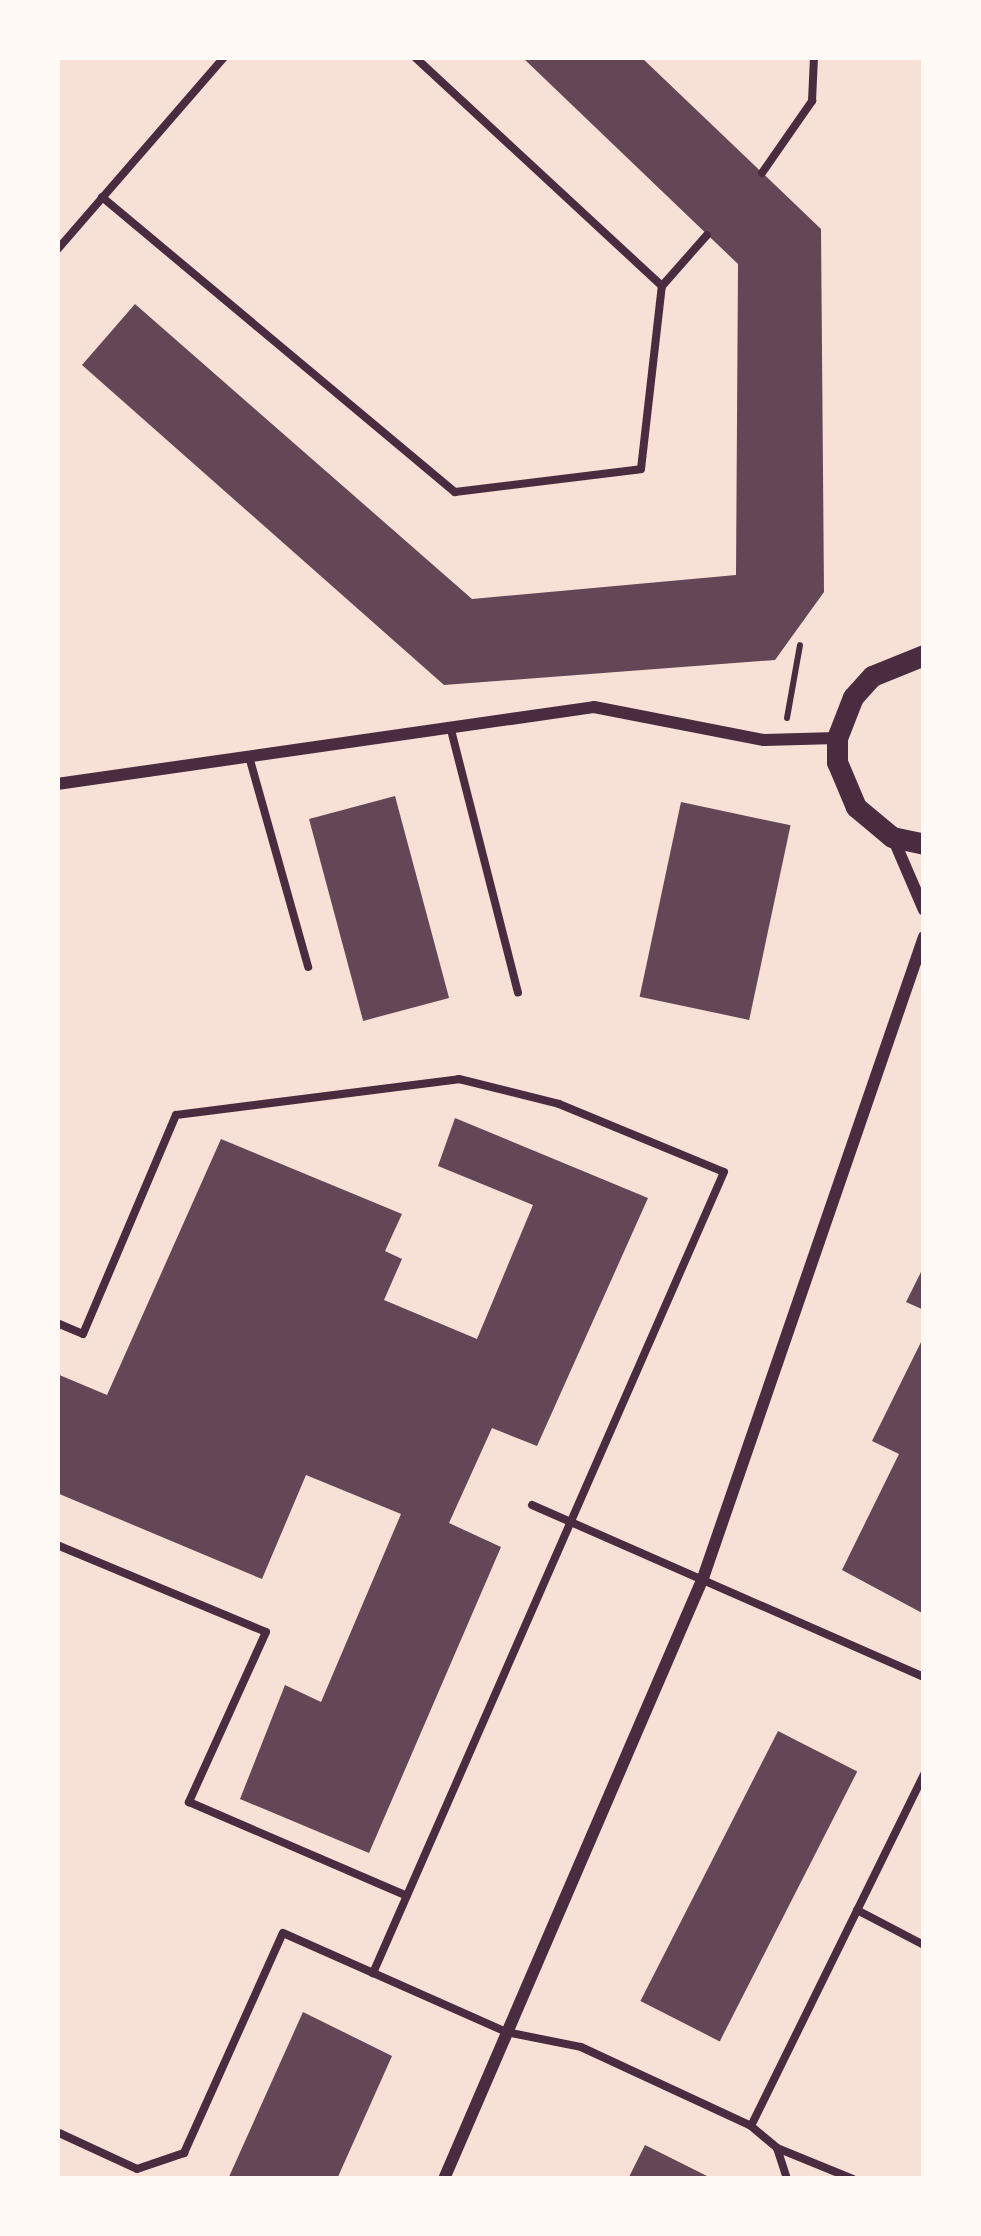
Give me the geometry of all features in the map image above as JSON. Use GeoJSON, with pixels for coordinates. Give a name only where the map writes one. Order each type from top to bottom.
{"type":"FeatureCollection","features":[{"type":"Feature","properties":{"kind":"street"},"geometry":{"type":"LineString","coordinates":[[924,655],[872,676],[853,697],[837,738],[850,796],[892,837],[924,910]]}},
{"type":"Feature","properties":{"kind":"street"},"geometry":{"type":"LineString","coordinates":[[57,784],[250,760],[593,707],[783,740],[837,738]]}},
{"type":"Feature","properties":{"kind":"street"},"geometry":{"type":"LineString","coordinates":[[892,837],[924,844]]}},
{"type":"Feature","properties":{"kind":"street"},"geometry":{"type":"LineString","coordinates":[[444,2179],[704,1578],[924,937]]}},
{"type":"Feature","properties":{"kind":"lane"},"geometry":{"type":"LineString","coordinates":[[57,250],[224,57]]}},
{"type":"Feature","properties":{"kind":"lane"},"geometry":{"type":"LineString","coordinates":[[415,57],[662,286]]}},
{"type":"Feature","properties":{"kind":"lane"},"geometry":{"type":"LineString","coordinates":[[762,172],[812,101],[814,57]]}},
{"type":"Feature","properties":{"kind":"lane"},"geometry":{"type":"LineString","coordinates":[[103,196],[454,492],[641,469],[662,286],[707,235]]}},
{"type":"Feature","properties":{"kind":"lane"},"geometry":{"type":"LineString","coordinates":[[450,726],[518,992]]}},
{"type":"Feature","properties":{"kind":"lane"},"geometry":{"type":"LineString","coordinates":[[250,760],[308,967]]}},
{"type":"Feature","properties":{"kind":"lane"},"geometry":{"type":"LineString","coordinates":[[57,1323],[83,1334],[176,1115],[459,1079],[560,1104],[724,1172],[577,1522],[373,1973]]}},
{"type":"Feature","properties":{"kind":"lane"},"geometry":{"type":"LineString","coordinates":[[532,1504],[924,1676]]}},
{"type":"Feature","properties":{"kind":"lane"},"geometry":{"type":"LineString","coordinates":[[57,1545],[266,1632],[189,1802],[407,1896]]}},
{"type":"Feature","properties":{"kind":"lane"},"geometry":{"type":"LineString","coordinates":[[751,2126],[924,1774]]}},
{"type":"Feature","properties":{"kind":"lane"},"geometry":{"type":"LineString","coordinates":[[857,1910],[924,1945]]}},
{"type":"Feature","properties":{"kind":"lane"},"geometry":{"type":"LineString","coordinates":[[57,2132],[137,2170],[184,2153],[283,1933],[506,2032],[581,2048],[751,2126],[777,2148],[853,2179]]}},
{"type":"Feature","properties":{"kind":"lane"},"geometry":{"type":"LineString","coordinates":[[777,2148],[787,2179]]}},
{"type":"Feature","properties":{"kind":"path"},"geometry":{"type":"LineString","coordinates":[[783,740],[800,645]]}},
{"type":"Feature","properties":{"kind":"building"},"geometry":{"type":"Polygon","coordinates":[[[522,57],[641,57],[821,229],[824,592],[775,660],[444,685],[82,365],[135,304],[472,599],[736,575],[738,264],[522,57]]]}},
{"type":"Feature","properties":{"kind":"building"},"geometry":{"type":"Polygon","coordinates":[[[395,796],[449,998],[363,1021],[309,819],[395,796]]]}},
{"type":"Feature","properties":{"kind":"building"},"geometry":{"type":"Polygon","coordinates":[[[681,802],[791,825],[749,1020],[640,997],[681,802]]]}},
{"type":"Feature","properties":{"kind":"building"},"geometry":{"type":"Polygon","coordinates":[[[455,1118],[648,1198],[537,1446],[492,1428],[449,1523],[501,1547],[369,1853],[240,1799],[285,1685],[321,1702],[401,1514],[306,1475],[262,1579],[57,1493],[57,1374],[107,1395],[221,1139],[402,1214],[385,1251],[402,1259],[384,1300],[477,1339],[533,1205],[438,1166],[455,1118]]]}},
{"type":"Feature","properties":{"kind":"building"},"geometry":{"type":"Polygon","coordinates":[[[924,1266],[924,1310],[906,1302],[924,1266]]]}},
{"type":"Feature","properties":{"kind":"building"},"geometry":{"type":"Polygon","coordinates":[[[924,1336],[924,1614],[842,1570],[899,1454],[872,1441],[924,1336]]]}},
{"type":"Feature","properties":{"kind":"building"},"geometry":{"type":"Polygon","coordinates":[[[778,1731],[857,1771],[720,2041],[640,2001],[778,1731]]]}},
{"type":"Feature","properties":{"kind":"building"},"geometry":{"type":"Polygon","coordinates":[[[303,2012],[392,2056],[337,2179],[228,2179],[303,2012]]]}},
{"type":"Feature","properties":{"kind":"building"},"geometry":{"type":"Polygon","coordinates":[[[645,2145],[713,2179],[628,2179],[645,2145]]]}}]}
